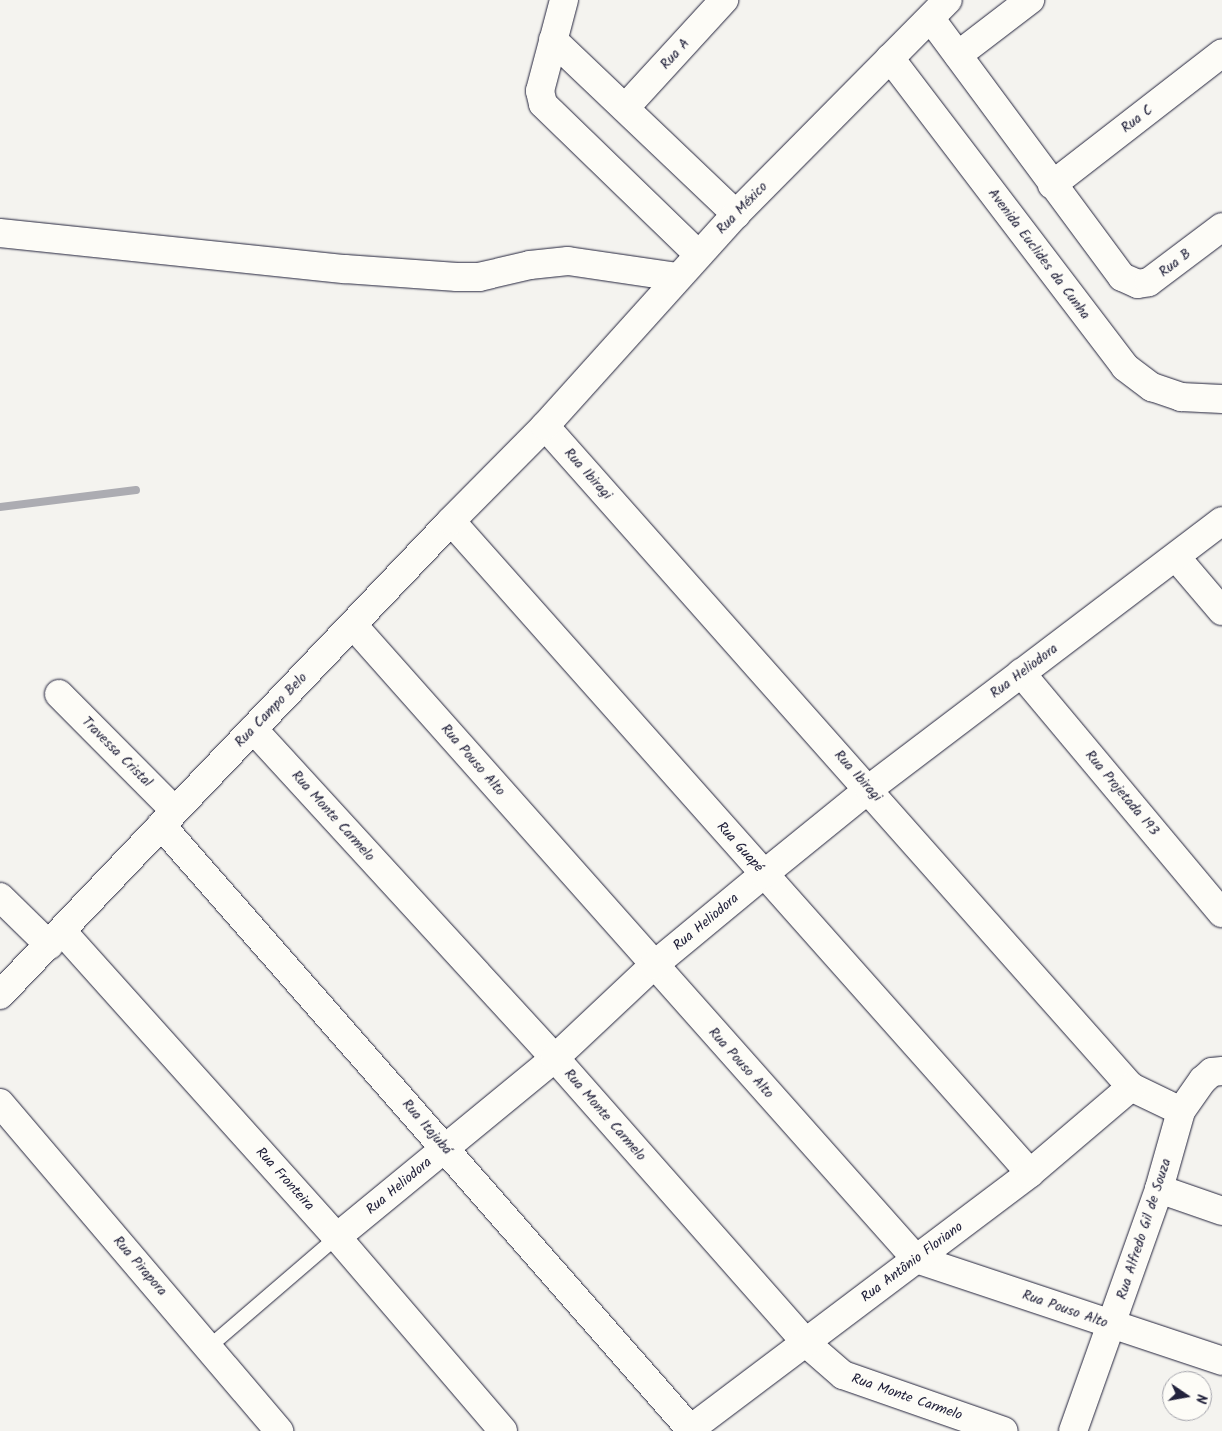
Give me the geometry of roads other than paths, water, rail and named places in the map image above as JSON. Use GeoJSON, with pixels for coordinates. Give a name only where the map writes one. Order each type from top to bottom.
{"type":"FeatureCollection","features":[{"type":"Feature","properties":{"kind":"street"},"geometry":{"type":"LineString","coordinates":[[564,0],[540,91],[543,104],[698,254]]}},
{"type":"Feature","properties":{"kind":"street","name":"Rua A"},"geometry":{"type":"LineString","coordinates":[[625,108],[724,0]]}},
{"type":"Feature","properties":{"kind":"street"},"geometry":{"type":"LineString","coordinates":[[958,55],[1030,0]]}},
{"type":"Feature","properties":{"kind":"street"},"geometry":{"type":"LineString","coordinates":[[940,9],[958,55],[1052,185]]}},
{"type":"Feature","properties":{"kind":"street","name":"Rua México"},"geometry":{"type":"LineString","coordinates":[[545,426],[698,254],[940,9]]}},
{"type":"Feature","properties":{"kind":"street"},"geometry":{"type":"LineString","coordinates":[[553,40],[736,214]]}},
{"type":"Feature","properties":{"kind":"street","name":"Rua C"},"geometry":{"type":"LineString","coordinates":[[1052,185],[1222,53]]}},
{"type":"Feature","properties":{"kind":"street","name":"Avenida Euclides da Cunha"},"geometry":{"type":"LineString","coordinates":[[890,58],[1125,367],[1152,387],[1181,396],[1222,399]]}},
{"type":"Feature","properties":{"kind":"street","name":"Rua B"},"geometry":{"type":"LineString","coordinates":[[1052,185],[1122,277],[1138,284],[1149,282],[1222,226]]}},
{"type":"Feature","properties":{"kind":"street"},"geometry":{"type":"LineString","coordinates":[[0,233],[345,269],[457,277],[479,277],[530,265],[568,261],[678,277]]}},
{"type":"Feature","properties":{"kind":"street","name":"Rua Campo Belo"},"geometry":{"type":"LineString","coordinates":[[0,996],[450,521],[545,426]]}},
{"type":"Feature","properties":{"kind":"street","name":"Rua Ibiragi"},"geometry":{"type":"LineString","coordinates":[[545,426],[869,789],[1131,1087],[1181,1111]]}},
{"type":"Feature","properties":{"kind":"street","name":"Rua Guapé"},"geometry":{"type":"LineString","coordinates":[[450,521],[1030,1173]]}},
{"type":"Feature","properties":{"kind":"street","name":"Rua Heliodora"},"geometry":{"type":"LineString","coordinates":[[337,1237],[554,1058],[654,966],[869,789],[1222,521]]}},
{"type":"Feature","properties":{"kind":"street"},"geometry":{"type":"LineString","coordinates":[[1176,557],[1222,611]]}},
{"type":"Feature","properties":{"kind":"street","name":"Rua Pouso Alto"},"geometry":{"type":"LineString","coordinates":[[353,625],[916,1259],[1222,1361]]}},
{"type":"Feature","properties":{"kind":"street","name":"Rua Projetada 193"},"geometry":{"type":"LineString","coordinates":[[1021,673],[1222,913]]}},
{"type":"Feature","properties":{"kind":"street","name":"Travessa Cristal"},"geometry":{"type":"LineString","coordinates":[[59,694],[168,817]]}},
{"type":"Feature","properties":{"kind":"street","name":"Rua Monte Carmelo"},"geometry":{"type":"LineString","coordinates":[[253,729],[554,1058],[806,1343],[843,1375],[1004,1431]]}},
{"type":"Feature","properties":{"kind":"street","name":"Rua Itajubá"},"geometry":{"type":"LineString","coordinates":[[168,817],[446,1148],[690,1430]]}},
{"type":"Feature","properties":{"kind":"street","name":"Rua Fronteira"},"geometry":{"type":"LineString","coordinates":[[0,897],[55,938],[337,1237],[503,1431]]}},
{"type":"Feature","properties":{"kind":"street","name":"Rua Alfredo Gil de Souza"},"geometry":{"type":"LineString","coordinates":[[1073,1431],[1159,1189],[1181,1111],[1202,1080],[1212,1072],[1222,1071]]}},
{"type":"Feature","properties":{"kind":"street","name":"Rua Antônio Floriano"},"geometry":{"type":"LineString","coordinates":[[690,1430],[1030,1173],[1131,1087]]}},
{"type":"Feature","properties":{"kind":"street","name":"Rua Pirapora"},"geometry":{"type":"LineString","coordinates":[[0,1103],[279,1431]]}},
{"type":"Feature","properties":{"kind":"street"},"geometry":{"type":"LineString","coordinates":[[1159,1189],[1222,1211]]}},
{"type":"Feature","properties":{"kind":"lane","name":"Rua Heliodora"},"geometry":{"type":"LineString","coordinates":[[209,1347],[337,1237]]}},
{"type":"Feature","properties":{"kind":"waterway"},"geometry":{"type":"LineString","coordinates":[[0,507],[136,490]]}}]}
